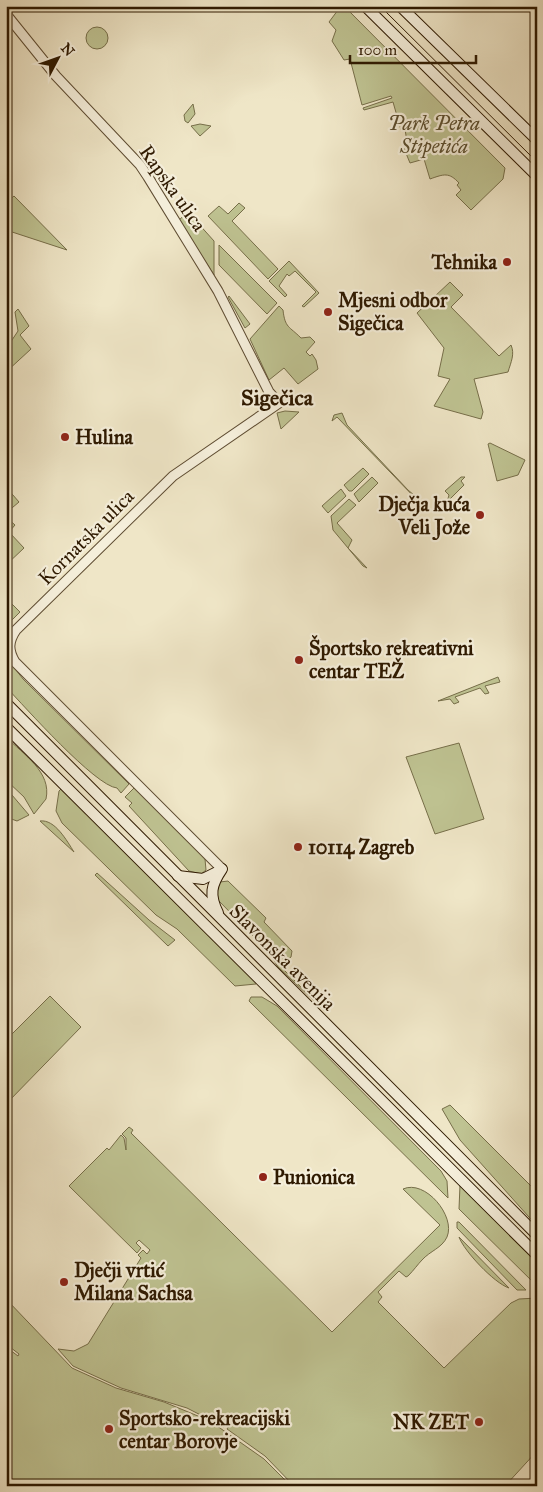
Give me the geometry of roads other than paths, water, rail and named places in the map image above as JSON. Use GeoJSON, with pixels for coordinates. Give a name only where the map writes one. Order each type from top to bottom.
{"type":"FeatureCollection","features":[{"type":"Feature","properties":{"kind":"main road"},"geometry":{"type":"LineString","coordinates":[[366,6],[535,170]]}},
{"type":"Feature","properties":{"kind":"main road"},"geometry":{"type":"LineString","coordinates":[[400,6],[537,140]]}},
{"type":"Feature","properties":{"kind":"main road"},"geometry":{"type":"LineString","coordinates":[[6,694],[42,738]]}},
{"type":"Feature","properties":{"kind":"main road","name":"Slavonska avenija"},"geometry":{"type":"LineString","coordinates":[[6,703],[537,1235]]}},
{"type":"Feature","properties":{"kind":"main road","name":"Slavonska avenija"},"geometry":{"type":"LineString","coordinates":[[6,727],[537,1255]]}},
{"type":"Feature","properties":{"kind":"main road"},"geometry":{"type":"LineString","coordinates":[[177,876],[203,878],[222,869]]}},
{"type":"Feature","properties":{"kind":"main road"},"geometry":{"type":"LineString","coordinates":[[222,869],[213,884],[211,894],[225,924]]}},
{"type":"Feature","properties":{"kind":"street","name":"Rapska ulica"},"geometry":{"type":"LineString","coordinates":[[6,14],[56,76],[135,160],[148,177],[218,291],[269,392],[279,403]]}},
{"type":"Feature","properties":{"kind":"street","name":"Kornatska ulica"},"geometry":{"type":"LineString","coordinates":[[222,869],[15,662],[10,653],[9,642],[16,630],[173,476],[279,403]]}},
{"type":"Feature","properties":{"kind":"tram line"},"geometry":{"type":"LineString","coordinates":[[380,6],[537,162]]}},
{"type":"Feature","properties":{"kind":"place","name":"Tehnika"},"geometry":{"type":"Point","coordinates":[507,262]}},
{"type":"Feature","properties":{"kind":"place","name":"Mjesni odbor Sigečica"},"geometry":{"type":"Point","coordinates":[328,312]}},
{"type":"Feature","properties":{"kind":"place","name":"Hulina"},"geometry":{"type":"Point","coordinates":[65,437]}},
{"type":"Feature","properties":{"kind":"place","name":"Dječja kuća Veli Jože"},"geometry":{"type":"Point","coordinates":[480,515]}},
{"type":"Feature","properties":{"kind":"place","name":"Športsko rekreativni centar TEŽ"},"geometry":{"type":"Point","coordinates":[299,660]}},
{"type":"Feature","properties":{"kind":"place","name":"10114 Zagreb"},"geometry":{"type":"Point","coordinates":[298,847]}},
{"type":"Feature","properties":{"kind":"place","name":"Punionica"},"geometry":{"type":"Point","coordinates":[263,1177]}},
{"type":"Feature","properties":{"kind":"place","name":"Dječji vrtić Milana Sachsa"},"geometry":{"type":"Point","coordinates":[64,1282]}},
{"type":"Feature","properties":{"kind":"place","name":"NK ZET"},"geometry":{"type":"Point","coordinates":[479,1422]}},
{"type":"Feature","properties":{"kind":"place","name":"Sportsko-rekreacijski centar Borovje"},"geometry":{"type":"Point","coordinates":[109,1429]}},
{"type":"Feature","properties":{"kind":"district","name":"Sigečica"},"geometry":{"type":"Point","coordinates":[277,397]}},
{"type":"Feature","properties":{"kind":"park label","name":"Park Petra Stipetića"},"geometry":{"type":"Point","coordinates":[434,134]}}]}
